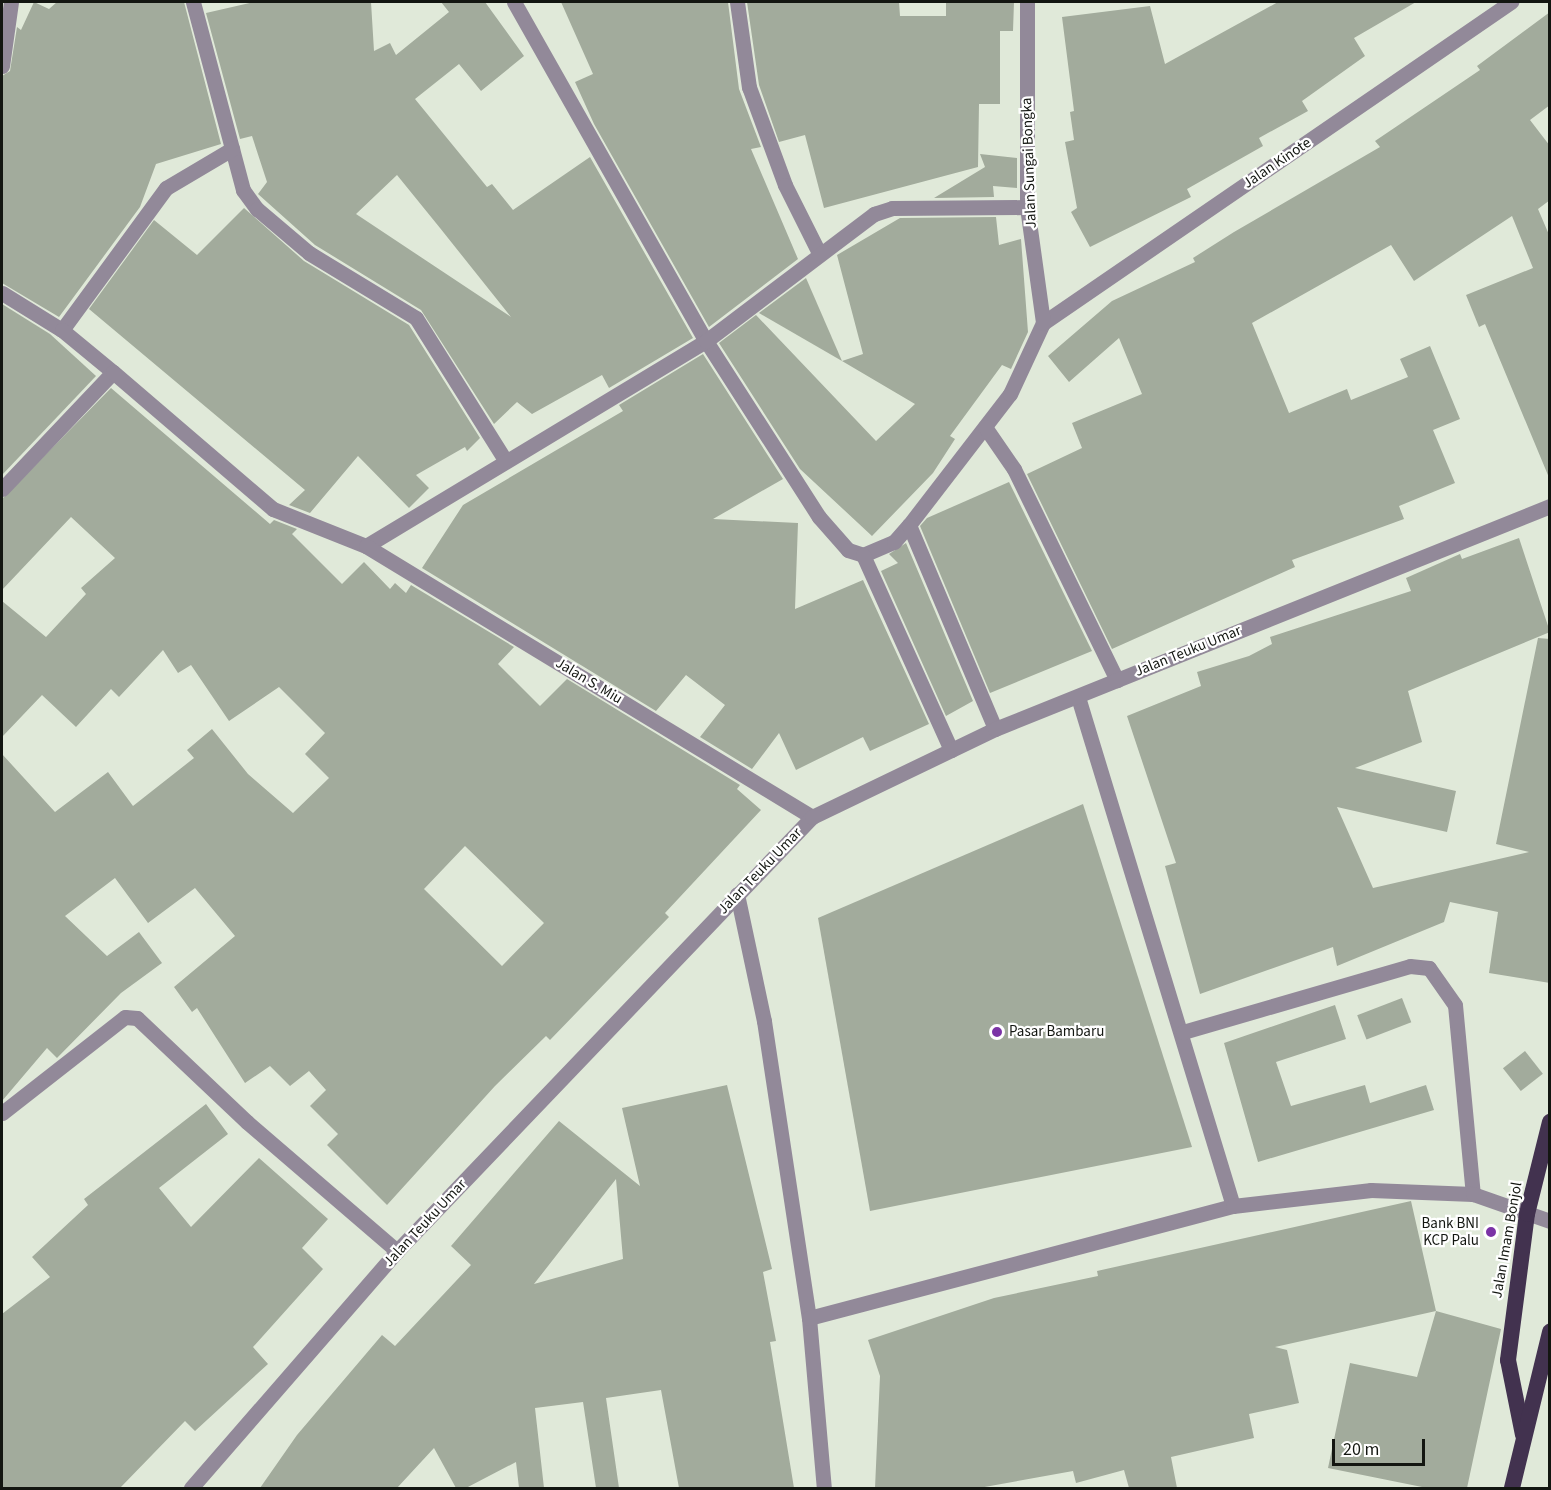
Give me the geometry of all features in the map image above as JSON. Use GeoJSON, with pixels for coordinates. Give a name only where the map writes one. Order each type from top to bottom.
{"type":"FeatureCollection","features":[{"type":"Feature","properties":{"kind":"highway","name":"Jalan Imam Bonjol"},"geometry":{"type":"LineString","coordinates":[[1523,1435],[1508,1360],[1527,1214],[1550,1122]]}},
{"type":"Feature","properties":{"kind":"highway","name":"Jalan Imam Bonjol"},"geometry":{"type":"LineString","coordinates":[[1512,1488],[1523,1435],[1550,1332]]}},
{"type":"Feature","properties":{"kind":"street"},"geometry":{"type":"LineString","coordinates":[[2,66],[11,2]]}},
{"type":"Feature","properties":{"kind":"street"},"geometry":{"type":"LineString","coordinates":[[194,2],[243,190],[278,228],[416,318],[505,460]]}},
{"type":"Feature","properties":{"kind":"street"},"geometry":{"type":"LineString","coordinates":[[514,2],[706,341],[819,517],[848,550],[863,555],[894,542],[909,525],[1010,394],[1043,324]]}},
{"type":"Feature","properties":{"kind":"street"},"geometry":{"type":"LineString","coordinates":[[737,2],[752,96],[785,185],[819,253]]}},
{"type":"Feature","properties":{"kind":"street","name":"Jalan Sungai Bongka"},"geometry":{"type":"LineString","coordinates":[[1027,2],[1027,207],[1043,324]]}},
{"type":"Feature","properties":{"kind":"street","name":"Jalan Kinote"},"geometry":{"type":"LineString","coordinates":[[1043,324],[1511,2]]}},
{"type":"Feature","properties":{"kind":"street"},"geometry":{"type":"LineString","coordinates":[[62,330],[166,188],[232,149]]}},
{"type":"Feature","properties":{"kind":"street"},"geometry":{"type":"LineString","coordinates":[[366,546],[505,460],[706,341],[819,253],[874,214],[892,208],[1027,207]]}},
{"type":"Feature","properties":{"kind":"street","name":"Jalan S. Miu"},"geometry":{"type":"LineString","coordinates":[[2,293],[62,330],[273,510],[366,546],[812,817]]}},
{"type":"Feature","properties":{"kind":"street"},"geometry":{"type":"LineString","coordinates":[[2,489],[113,372]]}},
{"type":"Feature","properties":{"kind":"street"},"geometry":{"type":"LineString","coordinates":[[985,427],[1014,468],[1118,680]]}},
{"type":"Feature","properties":{"kind":"street","name":"Jalan Teuku Umar"},"geometry":{"type":"LineString","coordinates":[[191,1488],[397,1251],[812,817],[995,729],[1550,506]]}},
{"type":"Feature","properties":{"kind":"street"},"geometry":{"type":"LineString","coordinates":[[909,525],[995,729]]}},
{"type":"Feature","properties":{"kind":"street"},"geometry":{"type":"LineString","coordinates":[[863,555],[951,750]]}},
{"type":"Feature","properties":{"kind":"street"},"geometry":{"type":"LineString","coordinates":[[1078,697],[1183,1032],[1233,1206]]}},
{"type":"Feature","properties":{"kind":"street"},"geometry":{"type":"LineString","coordinates":[[737,894],[764,1021],[809,1318],[824,1488]]}},
{"type":"Feature","properties":{"kind":"street"},"geometry":{"type":"LineString","coordinates":[[1183,1032],[1410,966],[1429,968],[1455,1005],[1473,1194]]}},
{"type":"Feature","properties":{"kind":"street"},"geometry":{"type":"LineString","coordinates":[[2,1113],[125,1017],[137,1018],[247,1122],[397,1251]]}},
{"type":"Feature","properties":{"kind":"street"},"geometry":{"type":"LineString","coordinates":[[809,1318],[1233,1206],[1371,1190],[1473,1194],[1550,1221]]}},
{"type":"Feature","properties":{"kind":"building"},"geometry":{"type":"Polygon","coordinates":[[[34,2],[49,9],[57,2],[184,2],[221,144],[156,164],[140,207],[59,317],[2,283],[2,76],[10,71],[17,27],[21,30],[34,2]]]}},
{"type":"Feature","properties":{"kind":"building"},"geometry":{"type":"Polygon","coordinates":[[[254,2],[371,2],[374,51],[390,43],[396,55],[449,12],[441,2],[485,2],[524,56],[481,91],[459,64],[415,99],[487,187],[492,184],[513,210],[590,157],[693,338],[609,388],[602,375],[532,414],[517,402],[494,424],[421,310],[315,245],[258,194],[267,182],[252,136],[240,139],[206,13],[254,2]],[[397,175],[356,214],[511,317],[397,175]]]}},
{"type":"Feature","properties":{"kind":"building"},"geometry":{"type":"Polygon","coordinates":[[[561,2],[728,2],[739,89],[761,147],[751,149],[798,259],[709,327],[594,124],[575,82],[593,74],[561,2]]]}},
{"type":"Feature","properties":{"kind":"building"},"geometry":{"type":"Polygon","coordinates":[[[747,2],[899,2],[900,16],[946,16],[946,2],[1014,2],[1013,31],[1000,31],[1000,104],[979,104],[978,167],[824,208],[805,135],[779,142],[759,85],[747,2]]]}},
{"type":"Feature","properties":{"kind":"building"},"geometry":{"type":"Polygon","coordinates":[[[1278,2],[1416,2],[1354,38],[1365,56],[1302,101],[1308,111],[1259,138],[1263,146],[1187,189],[1191,197],[1090,247],[1071,212],[1077,208],[1065,142],[1074,140],[1070,112],[1074,111],[1062,17],[1150,6],[1165,64],[1278,2]]]}},
{"type":"Feature","properties":{"kind":"building"},"geometry":{"type":"Polygon","coordinates":[[[1550,12],[1550,105],[1530,120],[1550,146],[1550,200],[1538,209],[1550,237],[1550,480],[1485,324],[1479,327],[1466,295],[1533,268],[1512,216],[1414,281],[1391,245],[1252,323],[1289,413],[1347,389],[1351,400],[1408,377],[1400,359],[1430,346],[1460,419],[1433,430],[1455,483],[1399,506],[1404,519],[1292,560],[1295,567],[1112,649],[1027,474],[1082,448],[1072,423],[1142,394],[1119,338],[1069,382],[1048,356],[1112,301],[1195,262],[1193,258],[1234,232],[1380,147],[1375,141],[1480,70],[1477,66],[1550,12]]]}},
{"type":"Feature","properties":{"kind":"building"},"geometry":{"type":"Polygon","coordinates":[[[980,154],[1017,158],[1017,188],[993,186],[994,197],[934,198],[985,167],[980,154]]]}},
{"type":"Feature","properties":{"kind":"building"},"geometry":{"type":"Polygon","coordinates":[[[244,208],[304,261],[409,325],[480,438],[467,451],[465,447],[416,475],[429,488],[409,508],[358,456],[310,513],[289,505],[305,490],[89,309],[154,220],[197,255],[244,208]]]}},
{"type":"Feature","properties":{"kind":"building"},"geometry":{"type":"Polygon","coordinates":[[[996,217],[999,245],[1021,239],[1028,332],[1011,369],[1002,365],[950,436],[955,439],[933,473],[872,536],[800,469],[719,343],[756,315],[876,441],[915,404],[842,361],[863,354],[837,255],[900,218],[996,217]]]}},
{"type":"Feature","properties":{"kind":"building"},"geometry":{"type":"Polygon","coordinates":[[[806,278],[842,361],[759,313],[806,278]]]}},
{"type":"Feature","properties":{"kind":"building"},"geometry":{"type":"Polygon","coordinates":[[[2,304],[50,334],[96,376],[2,475],[2,304]]]}},
{"type":"Feature","properties":{"kind":"building"},"geometry":{"type":"Polygon","coordinates":[[[703,354],[783,479],[713,519],[798,523],[795,609],[863,580],[929,724],[870,751],[863,737],[796,770],[779,733],[752,769],[700,737],[725,705],[686,675],[656,711],[422,568],[463,505],[623,411],[619,405],[703,354]]]}},
{"type":"Feature","properties":{"kind":"building"},"geometry":{"type":"Polygon","coordinates":[[[111,388],[270,524],[274,520],[297,529],[292,534],[342,584],[364,562],[390,589],[395,583],[406,593],[411,585],[514,647],[498,664],[540,706],[567,679],[740,785],[737,789],[761,810],[665,913],[669,917],[550,1040],[546,1036],[495,1086],[387,1205],[327,1145],[338,1134],[310,1106],[326,1090],[309,1071],[290,1086],[270,1066],[245,1083],[197,1008],[192,1012],[174,987],[235,936],[195,888],[148,923],[115,878],[65,916],[107,956],[139,932],[162,963],[121,993],[57,1058],[47,1048],[2,1101],[2,754],[55,812],[108,772],[133,806],[194,758],[187,750],[212,729],[248,774],[293,813],[329,778],[305,754],[325,733],[279,687],[229,721],[191,665],[178,673],[163,650],[119,697],[111,689],[76,727],[42,695],[2,737],[2,601],[46,637],[86,594],[81,588],[115,558],[71,517],[2,590],[2,499],[111,388]],[[465,846],[424,889],[502,966],[544,923],[465,846]]]}},
{"type":"Feature","properties":{"kind":"building"},"geometry":{"type":"Polygon","coordinates":[[[1009,482],[1092,651],[990,693],[920,526],[927,518],[1009,482]]]}},
{"type":"Feature","properties":{"kind":"building"},"geometry":{"type":"Polygon","coordinates":[[[1519,538],[1550,632],[1408,691],[1422,742],[1355,768],[1456,791],[1447,832],[1337,807],[1373,888],[1529,852],[1496,844],[1538,638],[1550,639],[1550,983],[1489,973],[1498,912],[1450,902],[1444,922],[1337,966],[1333,947],[1200,994],[1165,866],[1176,863],[1127,716],[1201,686],[1197,672],[1249,656],[1272,644],[1270,637],[1411,591],[1406,578],[1460,554],[1462,559],[1519,538]]]}},
{"type":"Feature","properties":{"kind":"building"},"geometry":{"type":"Polygon","coordinates":[[[906,543],[973,701],[946,716],[881,571],[898,563],[889,554],[906,543]]]}},
{"type":"Feature","properties":{"kind":"building","name":"Pasar Bambaru"},"geometry":{"type":"Polygon","coordinates":[[[1083,804],[1192,1147],[870,1211],[818,918],[1083,804]]]}},
{"type":"Feature","properties":{"kind":"building"},"geometry":{"type":"Polygon","coordinates":[[[1402,998],[1411,1022],[1367,1039],[1357,1015],[1402,998]]]}},
{"type":"Feature","properties":{"kind":"building"},"geometry":{"type":"Polygon","coordinates":[[[1335,1005],[1346,1039],[1276,1062],[1291,1106],[1365,1085],[1370,1103],[1426,1085],[1434,1110],[1258,1162],[1224,1043],[1335,1005]]]}},
{"type":"Feature","properties":{"kind":"building"},"geometry":{"type":"Polygon","coordinates":[[[1525,1051],[1543,1074],[1521,1091],[1503,1068],[1525,1051]]]}},
{"type":"Feature","properties":{"kind":"building"},"geometry":{"type":"Polygon","coordinates":[[[727,1085],[772,1269],[763,1272],[776,1341],[770,1342],[794,1488],[679,1488],[661,1390],[606,1398],[619,1488],[596,1488],[583,1402],[535,1408],[544,1488],[519,1488],[516,1462],[466,1488],[456,1488],[434,1448],[397,1488],[260,1488],[297,1435],[382,1335],[395,1346],[471,1265],[451,1246],[559,1121],[640,1186],[622,1108],[727,1085]],[[616,1179],[534,1284],[623,1259],[616,1179]]]}},
{"type":"Feature","properties":{"kind":"building"},"geometry":{"type":"Polygon","coordinates":[[[206,1104],[228,1134],[159,1188],[191,1227],[259,1158],[328,1219],[302,1248],[323,1269],[253,1347],[268,1364],[195,1431],[185,1421],[120,1488],[2,1488],[2,1314],[50,1277],[32,1257],[88,1205],[84,1199],[206,1104]]]}},
{"type":"Feature","properties":{"kind":"building"},"geometry":{"type":"Polygon","coordinates":[[[1411,1201],[1436,1311],[1275,1347],[1287,1350],[1299,1403],[1249,1414],[1254,1438],[1171,1457],[1177,1488],[1129,1488],[1124,1470],[1076,1483],[1073,1471],[979,1488],[875,1488],[880,1376],[868,1340],[994,1298],[1098,1276],[1097,1271],[1411,1201]]]}},
{"type":"Feature","properties":{"kind":"building"},"geometry":{"type":"Polygon","coordinates":[[[1436,1311],[1501,1329],[1467,1488],[1427,1488],[1328,1468],[1350,1363],[1417,1377],[1436,1311]]]}},
{"type":"Feature","properties":{"kind":"place","name":"Pasar Bambaru"},"geometry":{"type":"Point","coordinates":[997,1032]}},
{"type":"Feature","properties":{"kind":"place","name":"Bank BNI KCP Palu"},"geometry":{"type":"Point","coordinates":[1491,1232]}}]}
